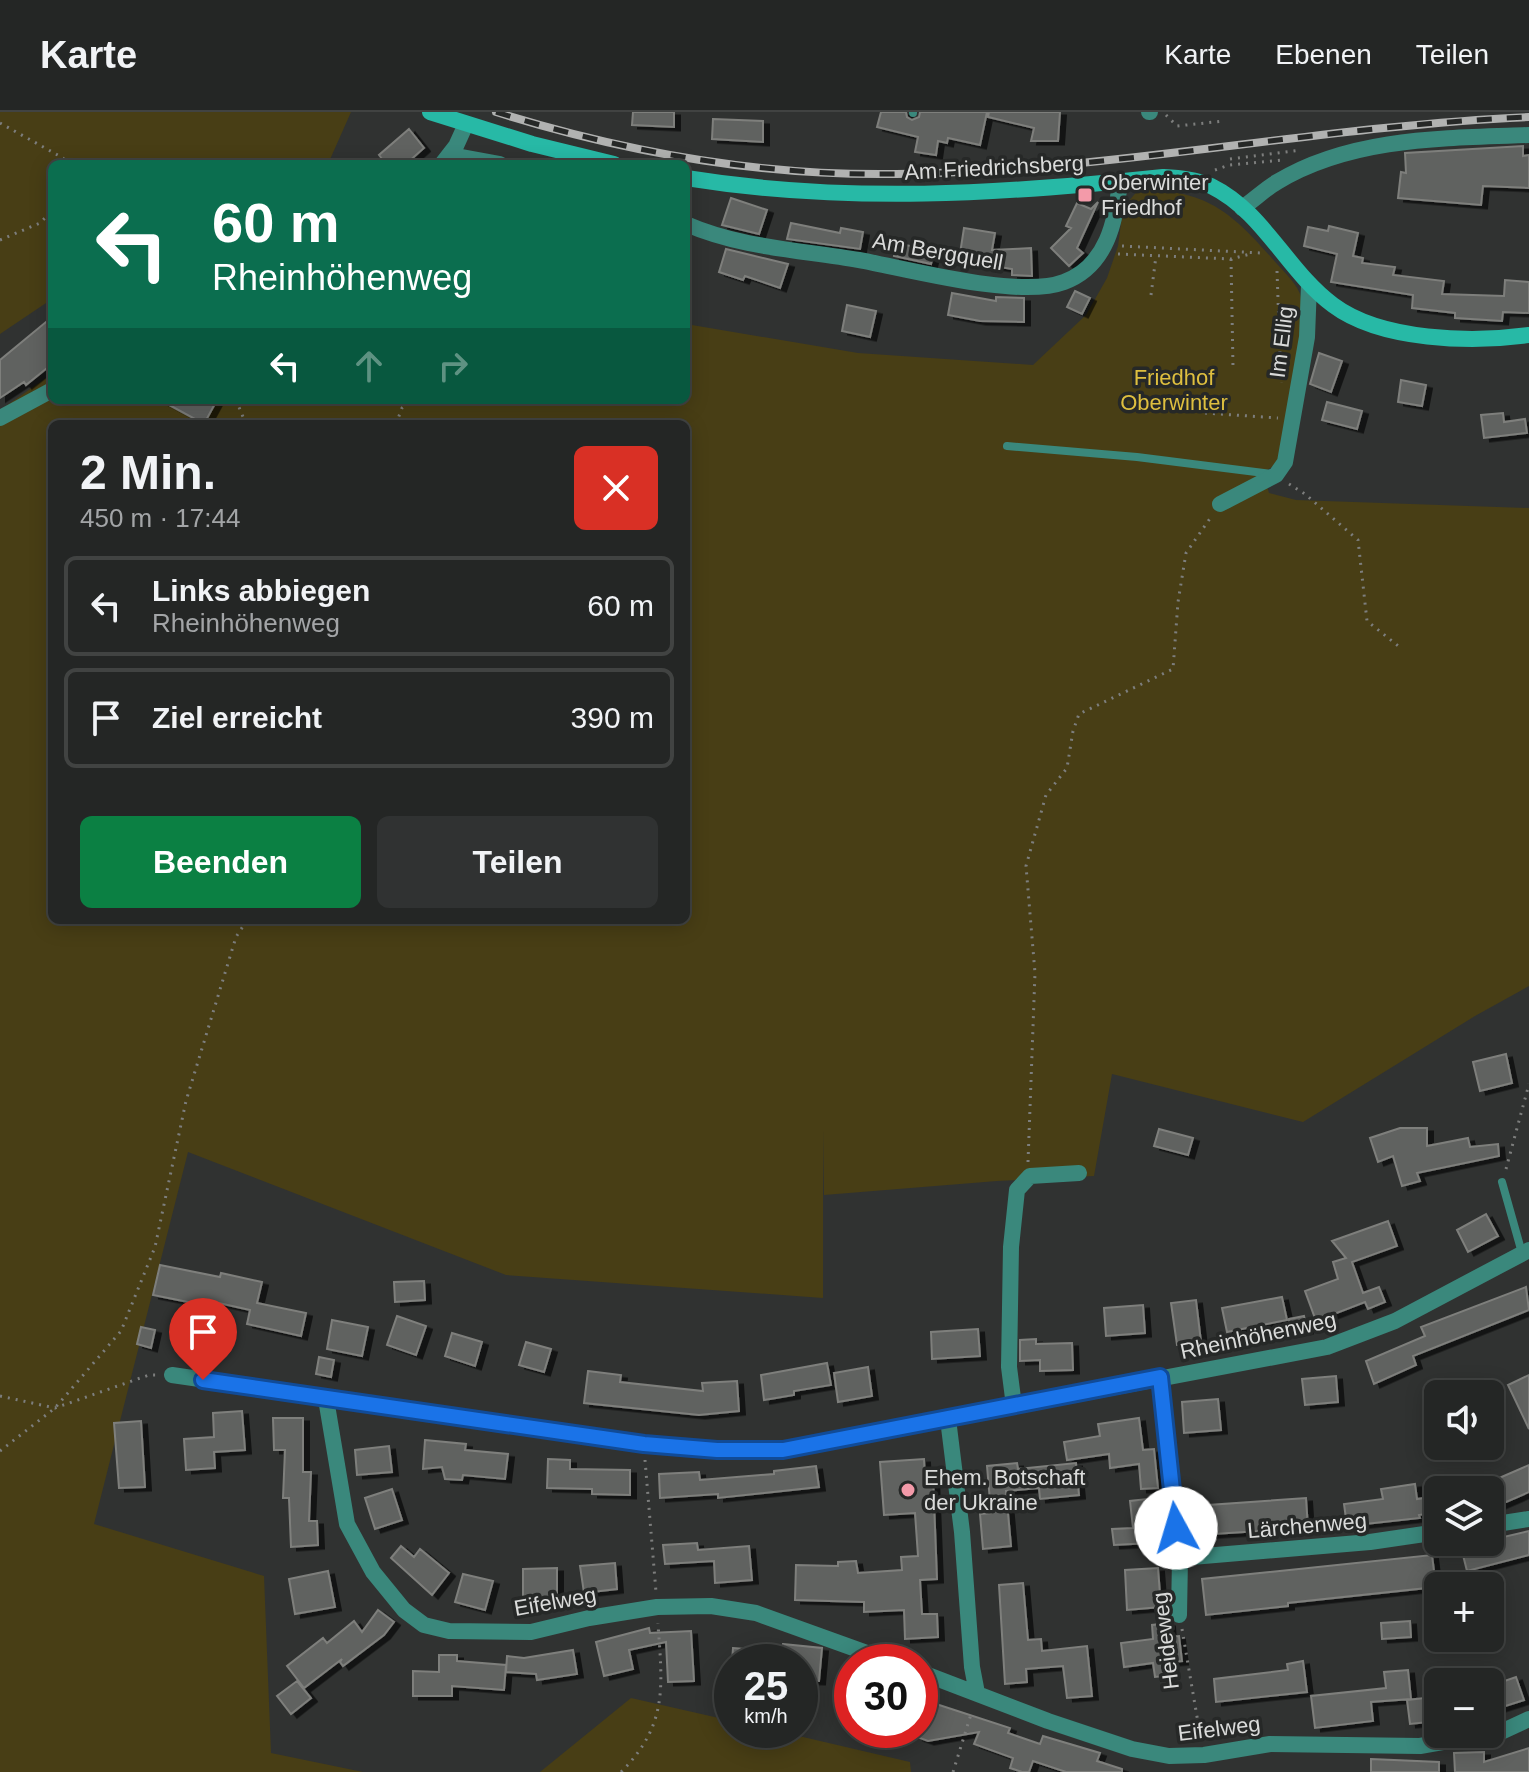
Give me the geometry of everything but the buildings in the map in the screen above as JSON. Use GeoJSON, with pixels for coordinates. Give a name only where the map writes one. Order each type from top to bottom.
{"type":"FeatureCollection","features":[{"type":"Feature","properties":{"kind":"street"},"geometry":{"type":"LineString","coordinates":[[430,112],[532,144],[598,160]]}},
{"type":"Feature","properties":{"kind":"street"},"geometry":{"type":"LineString","coordinates":[[446,159],[466,124]]}},
{"type":"Feature","properties":{"kind":"street"},"geometry":{"type":"LineString","coordinates":[[1242,208],[1276,183],[1306,167],[1346,154],[1403,143],[1529,135]]}},
{"type":"Feature","properties":{"kind":"street","name":"Am Friedrichsberg"},"geometry":{"type":"LineString","coordinates":[[690,178],[785,190],[912,196],[1163,177],[1187,179],[1209,185],[1242,208],[1264,229],[1309,285]]}},
{"type":"Feature","properties":{"kind":"street","name":"Am Bergquell"},"geometry":{"type":"LineString","coordinates":[[690,225],[733,241],[977,282],[1046,287],[1066,282],[1084,270],[1100,253],[1117,215],[1120,181]]}},
{"type":"Feature","properties":{"kind":"street","name":"Im Ellig"},"geometry":{"type":"LineString","coordinates":[[1309,285],[1334,306],[1357,318],[1409,333],[1455,338],[1529,335]]}},
{"type":"Feature","properties":{"kind":"street","name":"Im Ellig"},"geometry":{"type":"LineString","coordinates":[[1276,475],[1285,462],[1307,337],[1309,285]]}},
{"type":"Feature","properties":{"kind":"street"},"geometry":{"type":"LineString","coordinates":[[0,418],[48,392]]}},
{"type":"Feature","properties":{"kind":"street"},"geometry":{"type":"LineString","coordinates":[[1220,504],[1276,475]]}},
{"type":"Feature","properties":{"kind":"street"},"geometry":{"type":"LineString","coordinates":[[1014,1406],[1009,1367],[1011,1247],[1017,1190],[1027,1177],[1079,1173]]}},
{"type":"Feature","properties":{"kind":"street","name":"Rheinhöhenweg"},"geometry":{"type":"LineString","coordinates":[[172,1375],[644,1444],[717,1450],[783,1450],[1327,1347],[1395,1321],[1526,1251]]}},
{"type":"Feature","properties":{"kind":"street","name":"Heideweg"},"geometry":{"type":"LineString","coordinates":[[1160,1377],[1180,1558],[1179,1615]]}},
{"type":"Feature","properties":{"kind":"street","name":"Eifelweg"},"geometry":{"type":"LineString","coordinates":[[326,1399],[347,1524],[373,1572],[404,1610],[424,1625],[449,1631],[531,1632],[589,1618],[657,1607],[711,1606],[756,1613],[842,1644]]}},
{"type":"Feature","properties":{"kind":"street"},"geometry":{"type":"LineString","coordinates":[[948,1419],[977,1693]]}},
{"type":"Feature","properties":{"kind":"street"},"geometry":{"type":"LineString","coordinates":[[1504,1523],[1529,1519]]}},
{"type":"Feature","properties":{"kind":"street","name":"Lärchenweg"},"geometry":{"type":"LineString","coordinates":[[1180,1558],[1370,1542],[1424,1534]]}},
{"type":"Feature","properties":{"kind":"street","name":"Eifelweg"},"geometry":{"type":"LineString","coordinates":[[938,1679],[1048,1721],[1132,1749],[1169,1756],[1204,1755],[1270,1744],[1424,1745]]}},
{"type":"Feature","properties":{"kind":"street","name":"Eifelweg"},"geometry":{"type":"LineString","coordinates":[[1504,1728],[1529,1719]]}},
{"type":"Feature","properties":{"kind":"lane"},"geometry":{"type":"LineString","coordinates":[[1007,446],[1152,459],[1276,475]]}},
{"type":"Feature","properties":{"kind":"lane"},"geometry":{"type":"LineString","coordinates":[[1502,1182],[1526,1251]]}},
{"type":"Feature","properties":{"kind":"path"},"geometry":{"type":"LineString","coordinates":[[1164,112],[1177,126],[1224,121]]}},
{"type":"Feature","properties":{"kind":"path"},"geometry":{"type":"LineString","coordinates":[[0,123],[64,160]]}},
{"type":"Feature","properties":{"kind":"path"},"geometry":{"type":"LineString","coordinates":[[1230,159],[1302,150]]}},
{"type":"Feature","properties":{"kind":"path"},"geometry":{"type":"LineString","coordinates":[[1215,170],[1229,165],[1287,159]]}},
{"type":"Feature","properties":{"kind":"path"},"geometry":{"type":"LineString","coordinates":[[0,240],[40,223],[48,215]]}},
{"type":"Feature","properties":{"kind":"path"},"geometry":{"type":"LineString","coordinates":[[1118,246],[1263,253]]}},
{"type":"Feature","properties":{"kind":"path"},"geometry":{"type":"LineString","coordinates":[[1115,254],[1231,259],[1254,253]]}},
{"type":"Feature","properties":{"kind":"path"},"geometry":{"type":"LineString","coordinates":[[1151,295],[1156,256]]}},
{"type":"Feature","properties":{"kind":"path"},"geometry":{"type":"LineString","coordinates":[[1231,259],[1233,367]]}},
{"type":"Feature","properties":{"kind":"path"},"geometry":{"type":"LineString","coordinates":[[1272,264],[1277,271],[1281,390]]}},
{"type":"Feature","properties":{"kind":"path"},"geometry":{"type":"LineString","coordinates":[[1278,306],[1288,305]]}},
{"type":"Feature","properties":{"kind":"path"},"geometry":{"type":"LineString","coordinates":[[1205,413],[1282,419]]}},
{"type":"Feature","properties":{"kind":"path"},"geometry":{"type":"LineString","coordinates":[[1276,475],[1305,494],[1358,540],[1367,621],[1402,649]]}},
{"type":"Feature","properties":{"kind":"path"},"geometry":{"type":"LineString","coordinates":[[1027,1177],[1035,973],[1026,866],[1046,795],[1067,768],[1079,714],[1173,669],[1178,602],[1186,553],[1220,504]]}},
{"type":"Feature","properties":{"kind":"path"},"geometry":{"type":"LineString","coordinates":[[0,1451],[55,1408],[121,1331],[155,1247],[186,1101],[236,937],[244,924]]}},
{"type":"Feature","properties":{"kind":"path"},"geometry":{"type":"LineString","coordinates":[[1502,1182],[1529,1084]]}},
{"type":"Feature","properties":{"kind":"path"},"geometry":{"type":"LineString","coordinates":[[0,1396],[55,1408],[149,1375],[172,1375]]}},
{"type":"Feature","properties":{"kind":"path"},"geometry":{"type":"LineString","coordinates":[[621,1772],[640,1751],[661,1703],[644,1444]]}},
{"type":"Feature","properties":{"kind":"path","name":"Heideweg"},"geometry":{"type":"LineString","coordinates":[[1179,1615],[1204,1755]]}},
{"type":"Feature","properties":{"kind":"path"},"geometry":{"type":"LineString","coordinates":[[953,1772],[977,1693]]}},
{"type":"Feature","properties":{"kind":"green space"},"geometry":{"type":"Polygon","coordinates":[[[0,112],[351,112],[330,160],[48,160],[48,302],[0,334],[0,112]]]}},
{"type":"Feature","properties":{"kind":"green space","name":"Friedhof Oberwinter"},"geometry":{"type":"Polygon","coordinates":[[[1139,189],[1185,194],[1218,208],[1247,231],[1300,293],[1303,323],[1299,363],[1279,463],[1263,472],[1269,493],[1296,500],[1529,508],[1529,986],[1303,1122],[1112,1074],[1094,1176],[824,1195],[823,1129],[823,1298],[506,1275],[188,1152],[94,1524],[264,1576],[271,1753],[363,1772],[0,1772],[0,410],[48,377],[48,404],[690,404],[690,325],[858,353],[1033,365],[1086,315],[1107,278],[1118,246],[1123,208],[1139,189]]]}},
{"type":"Feature","properties":{"kind":"green space"},"geometry":{"type":"Polygon","coordinates":[[[631,1698],[714,1717],[714,1748],[818,1748],[818,1741],[834,1744],[834,1748],[850,1748],[910,1762],[911,1772],[540,1772],[631,1698]]]}},
{"type":"Feature","properties":{"kind":"railway"},"geometry":{"type":"LineString","coordinates":[[496,112],[643,150],[744,166],[846,174],[1055,166],[1370,129],[1529,117]]}},
{"type":"Feature","properties":{"kind":"place","name":"Oberwinter Friedhof"},"geometry":{"type":"Point","coordinates":[1085,195]}},
{"type":"Feature","properties":{"kind":"place","name":"Ehem. Botschaft der Ukraine"},"geometry":{"type":"Point","coordinates":[908,1490]}},
{"type":"Feature","properties":{"kind":"route"},"geometry":{"type":"LineString","coordinates":[[203,1380],[644,1444],[717,1450],[783,1450],[1160,1377],[1176,1528]]}}]}
